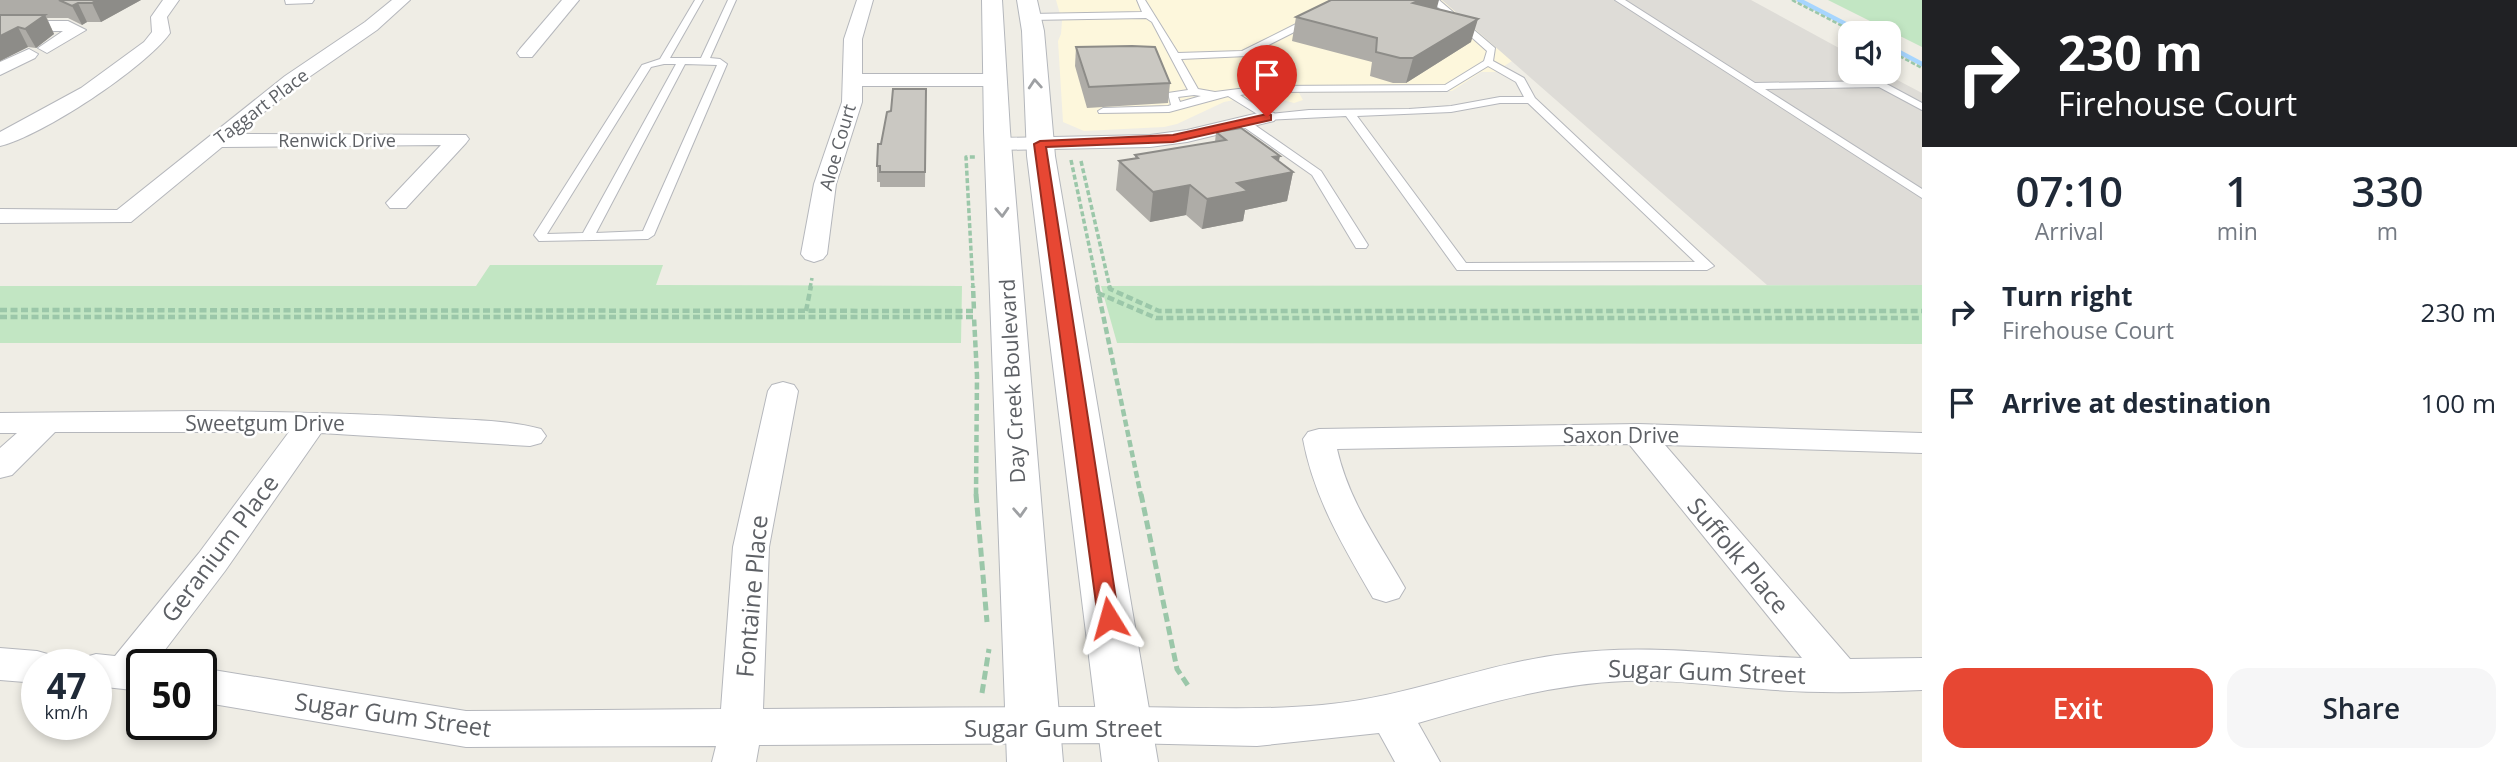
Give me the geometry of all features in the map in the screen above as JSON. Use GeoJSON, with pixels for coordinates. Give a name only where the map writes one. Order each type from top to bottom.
{"type":"FeatureCollection","features":[{"type":"Feature","properties":{"kind":"main road","name":"Day Creek Boulevard"},"geometry":{"type":"LineString","coordinates":[[992,0],[997,80],[997,144],[1033,745]]}},
{"type":"Feature","properties":{"kind":"main road"},"geometry":{"type":"LineString","coordinates":[[1029,8],[1040,144],[1127,744]]}},
{"type":"Feature","properties":{"kind":"street"},"geometry":{"type":"LineString","coordinates":[[0,140],[54,111],[146,52],[161,33],[159,17],[171,0]]}},
{"type":"Feature","properties":{"kind":"street"},"geometry":{"type":"LineString","coordinates":[[292,1],[306,0]]}},
{"type":"Feature","properties":{"kind":"street","name":"Taggart Place"},"geometry":{"type":"LineString","coordinates":[[0,216],[123,217],[292,80],[372,26],[402,0]]}},
{"type":"Feature","properties":{"kind":"street"},"geometry":{"type":"LineString","coordinates":[[526,53],[570,0]]}},
{"type":"Feature","properties":{"kind":"street","name":"Aloe Court"},"geometry":{"type":"LineString","coordinates":[[814,254],[825,184],[852,102],[853,39],[865,0]]}},
{"type":"Feature","properties":{"kind":"street"},"geometry":{"type":"LineString","coordinates":[[0,26],[68,26],[77,30],[1,68]]}},
{"type":"Feature","properties":{"kind":"street"},"geometry":{"type":"LineString","coordinates":[[853,80],[997,80]]}},
{"type":"Feature","properties":{"kind":"street"},"geometry":{"type":"LineString","coordinates":[[997,144],[1150,141],[1187,136],[1267,117]]}},
{"type":"Feature","properties":{"kind":"street","name":"Renwick Drive"},"geometry":{"type":"LineString","coordinates":[[214,141],[459,139],[398,204]]}},
{"type":"Feature","properties":{"kind":"street","name":"Fontaine Place"},"geometry":{"type":"LineString","coordinates":[[737,745],[751,547],[783,391]]}},
{"type":"Feature","properties":{"kind":"street"},"geometry":{"type":"LineString","coordinates":[[0,467],[47,422]]}},
{"type":"Feature","properties":{"kind":"street","name":"Sweetgum Drive"},"geometry":{"type":"LineString","coordinates":[[0,424],[312,423],[439,427],[530,436]]}},
{"type":"Feature","properties":{"kind":"street","name":"Geranium Place"},"geometry":{"type":"LineString","coordinates":[[121,673],[212,562],[312,423]]}},
{"type":"Feature","properties":{"kind":"street","name":"Saxon Drive"},"geometry":{"type":"LineString","coordinates":[[1386,588],[1340,512],[1324,470],[1319,439],[1638,434],[1922,443]]}},
{"type":"Feature","properties":{"kind":"street","name":"Suffolk Place"},"geometry":{"type":"LineString","coordinates":[[1638,434],[1840,676]]}},
{"type":"Feature","properties":{"kind":"street"},"geometry":{"type":"LineString","coordinates":[[0,664],[21,666]]}},
{"type":"Feature","properties":{"kind":"street","name":"Sugar Gum Street"},"geometry":{"type":"LineString","coordinates":[[217,688],[466,729],[737,745],[1033,745],[1127,744],[1257,728],[1325,723],[1390,714],[1508,680],[1564,670],[1625,664],[1686,665],[1763,673],[1840,676],[1922,674]]}},
{"type":"Feature","properties":{"kind":"street"},"geometry":{"type":"LineString","coordinates":[[1390,714],[1418,762]]}},
{"type":"Feature","properties":{"kind":"lane"},"geometry":{"type":"LineString","coordinates":[[664,61],[699,0]]}},
{"type":"Feature","properties":{"kind":"lane"},"geometry":{"type":"LineString","coordinates":[[704,61],[732,0]]}},
{"type":"Feature","properties":{"kind":"lane"},"geometry":{"type":"LineString","coordinates":[[1141,0],[1148,15],[1156,21],[1194,92]]}},
{"type":"Feature","properties":{"kind":"lane"},"geometry":{"type":"LineString","coordinates":[[1103,111],[1177,107],[1215,95],[1262,89],[1447,88],[1488,62],[1492,50],[1434,0]]}},
{"type":"Feature","properties":{"kind":"lane"},"geometry":{"type":"LineString","coordinates":[[1619,0],[1922,194]]}},
{"type":"Feature","properties":{"kind":"lane"},"geometry":{"type":"LineString","coordinates":[[1029,8],[1148,15]]}},
{"type":"Feature","properties":{"kind":"lane"},"geometry":{"type":"LineString","coordinates":[[1175,56],[1244,54],[1321,15]]}},
{"type":"Feature","properties":{"kind":"lane"},"geometry":{"type":"LineString","coordinates":[[587,238],[682,61]]}},
{"type":"Feature","properties":{"kind":"lane"},"geometry":{"type":"LineString","coordinates":[[682,61],[722,64],[648,236],[544,238],[540,235],[647,65],[682,61]]}},
{"type":"Feature","properties":{"kind":"lane"},"geometry":{"type":"LineString","coordinates":[[1349,112],[1462,267],[1707,266],[1531,100],[1520,80],[1488,62]]}},
{"type":"Feature","properties":{"kind":"lane"},"geometry":{"type":"LineString","coordinates":[[1752,86],[1881,84],[1922,107]]}},
{"type":"Feature","properties":{"kind":"lane"},"geometry":{"type":"LineString","coordinates":[[1177,107],[1172,95],[1194,92],[1215,95]]}},
{"type":"Feature","properties":{"kind":"lane"},"geometry":{"type":"LineString","coordinates":[[1230,93],[1267,117],[1349,112],[1409,112],[1451,109],[1500,100],[1531,100]]}},
{"type":"Feature","properties":{"kind":"lane"},"geometry":{"type":"LineString","coordinates":[[1245,123],[1317,173],[1360,245]]}},
{"type":"Feature","properties":{"kind":"path"},"geometry":{"type":"LineString","coordinates":[[1792,0],[1838,24]]}},
{"type":"Feature","properties":{"kind":"path"},"geometry":{"type":"LineString","coordinates":[[1901,57],[1922,68]]}},
{"type":"Feature","properties":{"kind":"path"},"geometry":{"type":"LineString","coordinates":[[1189,687],[1177,669],[1071,156],[1083,162],[1110,289],[1160,311],[1922,311]]}},
{"type":"Feature","properties":{"kind":"path"},"geometry":{"type":"LineString","coordinates":[[0,310],[974,311],[966,157]]}},
{"type":"Feature","properties":{"kind":"path"},"geometry":{"type":"LineString","coordinates":[[806,310],[812,278]]}},
{"type":"Feature","properties":{"kind":"path"},"geometry":{"type":"LineString","coordinates":[[1098,293],[1156,318],[1922,318]]}},
{"type":"Feature","properties":{"kind":"path"},"geometry":{"type":"LineString","coordinates":[[1160,311],[1162,318]]}},
{"type":"Feature","properties":{"kind":"path"},"geometry":{"type":"LineString","coordinates":[[0,317],[974,317],[977,376],[976,499],[988,631]]}},
{"type":"Feature","properties":{"kind":"path"},"geometry":{"type":"LineString","coordinates":[[982,693],[989,644]]}},
{"type":"Feature","properties":{"kind":"shaded area"},"geometry":{"type":"Polygon","coordinates":[[[1056,0],[1442,0],[1512,61],[1495,72],[1481,72],[1452,91],[1299,93],[1303,100],[1294,103],[1249,97],[1224,102],[1177,124],[1164,127],[1084,131],[1063,122],[1058,41],[1062,21],[1056,0]]]}},
{"type":"Feature","properties":{"kind":"shaded area"},"geometry":{"type":"Polygon","coordinates":[[[1442,0],[1751,0],[1838,47],[1838,84],[1901,82],[1922,93],[1922,285],[1767,285],[1442,0]]]}},
{"type":"Feature","properties":{"kind":"green space"},"geometry":{"type":"Polygon","coordinates":[[[1828,0],[1922,0],[1922,47],[1901,36],[1901,21],[1870,21],[1828,0]]]}},
{"type":"Feature","properties":{"kind":"green space"},"geometry":{"type":"Polygon","coordinates":[[[490,265],[663,265],[656,285],[962,286],[961,343],[0,343],[0,286],[476,286],[490,265]]]}},
{"type":"Feature","properties":{"kind":"green space"},"geometry":{"type":"Polygon","coordinates":[[[1922,285],[1922,344],[1117,343],[1101,286],[1922,285]]]}},
{"type":"Feature","properties":{"kind":"building"},"geometry":{"type":"Polygon","coordinates":[[[59,0],[98,0],[72,6],[59,0]]]}},
{"type":"Feature","properties":{"kind":"building"},"geometry":{"type":"Polygon","coordinates":[[[1331,0],[1420,0],[1413,3],[1478,19],[1413,58],[1400,58],[1376,52],[1377,38],[1296,17],[1331,0]]]}},
{"type":"Feature","properties":{"kind":"building"},"geometry":{"type":"Polygon","coordinates":[[[0,15],[45,15],[25,29],[18,27],[0,36],[0,15]]]}},
{"type":"Feature","properties":{"kind":"building"},"geometry":{"type":"Polygon","coordinates":[[[1076,47],[1155,47],[1170,83],[1089,87],[1076,47]]]}},
{"type":"Feature","properties":{"kind":"building"},"geometry":{"type":"Polygon","coordinates":[[[893,89],[926,89],[925,172],[880,172],[880,166],[877,166],[878,144],[881,144],[887,112],[891,111],[893,89]]]}},
{"type":"Feature","properties":{"kind":"building"},"geometry":{"type":"Polygon","coordinates":[[[1241,128],[1280,156],[1273,157],[1293,172],[1237,183],[1248,191],[1207,199],[1190,185],[1153,192],[1119,161],[1138,158],[1135,155],[1226,140],[1216,132],[1241,128]]]}},
{"type":"Feature","properties":{"kind":"waterway"},"geometry":{"type":"LineString","coordinates":[[1799,0],[1840,21]]}},
{"type":"Feature","properties":{"kind":"waterway"},"geometry":{"type":"LineString","coordinates":[[1901,53],[1922,64]]}},
{"type":"Feature","properties":{"kind":"route"},"geometry":{"type":"LineString","coordinates":[[1109,618],[1040,144],[1131,142],[1173,138],[1267,117]]}}]}
